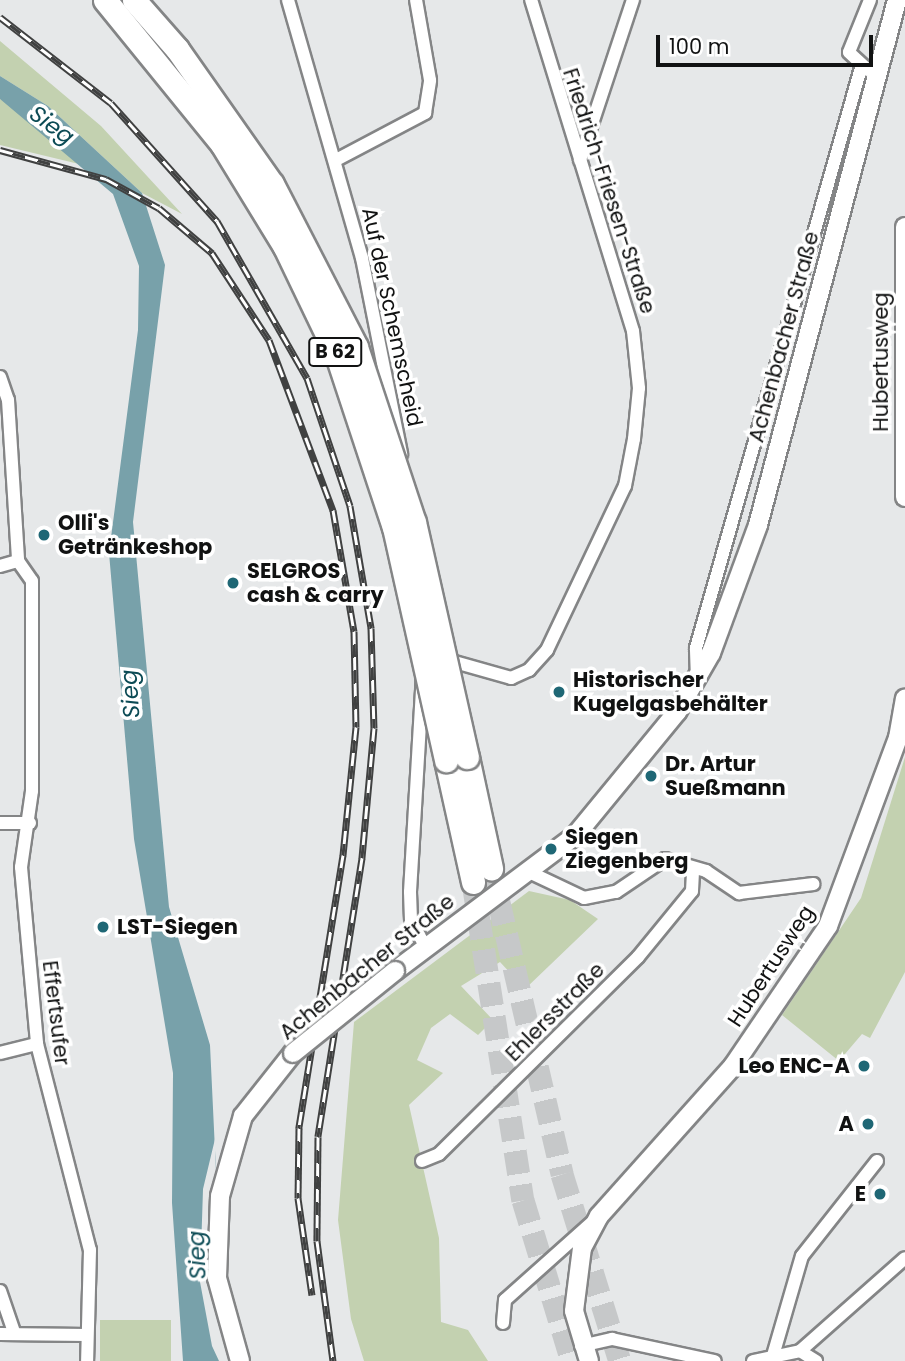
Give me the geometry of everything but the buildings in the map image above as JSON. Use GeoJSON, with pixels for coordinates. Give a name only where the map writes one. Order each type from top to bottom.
{"type":"FeatureCollection","features":[{"type":"Feature","properties":{"kind":"highway","name":"B 62"},"geometry":{"type":"LineString","coordinates":[[105,0],[222,144],[285,247],[332,344],[394,527],[457,759]]}},
{"type":"Feature","properties":{"kind":"highway","name":"B 62"},"geometry":{"type":"LineString","coordinates":[[134,0],[184,57],[272,184],[356,347],[414,522],[457,759],[482,875]]}},
{"type":"Feature","properties":{"kind":"main road","name":"Achenbacher Straße"},"geometry":{"type":"LineString","coordinates":[[240,1361],[216,1278],[220,1196],[233,1141],[257,1096],[293,1053],[426,947],[575,836],[617,790],[697,679],[724,623],[758,525],[869,70],[897,0]]}},
{"type":"Feature","properties":{"kind":"main road","name":"Hubertusweg"},"geometry":{"type":"LineString","coordinates":[[905,228],[905,497]]}},
{"type":"Feature","properties":{"kind":"main road","name":"Hubertusweg"},"geometry":{"type":"LineString","coordinates":[[585,1354],[573,1282],[599,1216],[733,1066],[828,926],[893,750],[905,699]]}},
{"type":"Feature","properties":{"kind":"street","name":"Auf der Schemscheid"},"geometry":{"type":"LineString","coordinates":[[288,0],[336,160],[389,384],[429,648]]}},
{"type":"Feature","properties":{"kind":"street"},"geometry":{"type":"LineString","coordinates":[[336,160],[425,113],[430,80],[416,0]]}},
{"type":"Feature","properties":{"kind":"street","name":"Friedrich-Friesen-Straße"},"geometry":{"type":"LineString","coordinates":[[429,648],[453,665],[511,678],[529,670],[547,650],[625,486],[639,388],[634,331],[531,0]]}},
{"type":"Feature","properties":{"kind":"street"},"geometry":{"type":"LineString","coordinates":[[580,160],[633,0]]}},
{"type":"Feature","properties":{"kind":"street"},"geometry":{"type":"LineString","coordinates":[[869,70],[849,52],[870,0]]}},
{"type":"Feature","properties":{"kind":"street","name":"Achenbacher Straße"},"geometry":{"type":"LineString","coordinates":[[697,679],[696,648],[869,70]]}},
{"type":"Feature","properties":{"kind":"street","name":"Effertsufer"},"geometry":{"type":"LineString","coordinates":[[0,377],[8,400],[18,561],[32,581],[30,823],[21,867],[37,1044],[88,1237],[87,1361]]}},
{"type":"Feature","properties":{"kind":"street"},"geometry":{"type":"LineString","coordinates":[[0,566],[18,561]]}},
{"type":"Feature","properties":{"kind":"street"},"geometry":{"type":"LineString","coordinates":[[426,947],[411,922],[410,826],[417,693],[429,648]]}},
{"type":"Feature","properties":{"kind":"street"},"geometry":{"type":"LineString","coordinates":[[0,822],[30,823]]}},
{"type":"Feature","properties":{"kind":"street"},"geometry":{"type":"LineString","coordinates":[[527,871],[584,898],[616,892],[665,859],[693,872],[706,871],[740,894],[813,884]]}},
{"type":"Feature","properties":{"kind":"street","name":"Ehlersstraße"},"geometry":{"type":"LineString","coordinates":[[422,1161],[439,1154],[638,957],[692,891],[693,872]]}},
{"type":"Feature","properties":{"kind":"street"},"geometry":{"type":"LineString","coordinates":[[0,1053],[37,1044]]}},
{"type":"Feature","properties":{"kind":"street"},"geometry":{"type":"LineString","coordinates":[[772,1359],[802,1256],[877,1161]]}},
{"type":"Feature","properties":{"kind":"street","name":"Hubertusweg"},"geometry":{"type":"LineString","coordinates":[[503,1322],[505,1300],[599,1216]]}},
{"type":"Feature","properties":{"kind":"street"},"geometry":{"type":"LineString","coordinates":[[752,1361],[772,1359],[800,1351],[905,1258]]}},
{"type":"Feature","properties":{"kind":"street"},"geometry":{"type":"LineString","coordinates":[[0,1291],[14,1332]]}},
{"type":"Feature","properties":{"kind":"street"},"geometry":{"type":"LineString","coordinates":[[0,1334],[14,1332],[87,1335]]}},
{"type":"Feature","properties":{"kind":"street"},"geometry":{"type":"LineString","coordinates":[[585,1354],[612,1339],[715,1361]]}},
{"type":"Feature","properties":{"kind":"street"},"geometry":{"type":"LineString","coordinates":[[800,1351],[816,1361]]}},
{"type":"Feature","properties":{"kind":"green space"},"geometry":{"type":"Polygon","coordinates":[[[0,41],[101,126],[182,214],[142,193],[48,106],[0,76],[0,41]]]}},
{"type":"Feature","properties":{"kind":"green space"},"geometry":{"type":"Polygon","coordinates":[[[0,99],[17,108],[79,164],[0,145],[0,99]]]}},
{"type":"Feature","properties":{"kind":"green space"},"geometry":{"type":"Polygon","coordinates":[[[905,757],[905,972],[870,1038],[862,1034],[839,1061],[782,1015],[861,898],[905,757]]]}},
{"type":"Feature","properties":{"kind":"green space"},"geometry":{"type":"Polygon","coordinates":[[[529,891],[570,900],[598,919],[525,989],[500,962],[461,986],[493,1020],[478,1035],[450,1014],[431,1028],[417,1060],[443,1073],[409,1105],[439,1238],[441,1322],[468,1330],[488,1361],[364,1361],[351,1319],[338,1220],[354,1022],[529,891]]]}},
{"type":"Feature","properties":{"kind":"green space"},"geometry":{"type":"Polygon","coordinates":[[[100,1320],[171,1320],[171,1361],[100,1361],[100,1320]]]}},
{"type":"Feature","properties":{"kind":"water","name":"Sieg"},"geometry":{"type":"Polygon","coordinates":[[[0,76],[48,106],[142,193],[165,265],[133,522],[169,907],[210,1045],[225,1361],[183,1361],[172,1203],[173,1073],[134,839],[109,553],[138,330],[139,266],[113,194],[0,99],[0,76]]]}},
{"type":"Feature","properties":{"kind":"pier"},"geometry":{"type":"Polygon","coordinates":[[[215,1139],[229,1361],[219,1361],[212,1346],[200,1282],[203,1189],[215,1139]]]}},
{"type":"Feature","properties":{"kind":"tunnel"},"geometry":{"type":"LineString","coordinates":[[491,868],[562,1174],[620,1361]]}},
{"type":"Feature","properties":{"kind":"tunnel"},"geometry":{"type":"LineString","coordinates":[[473,882],[523,1200],[572,1361]]}},
{"type":"Feature","properties":{"kind":"railway"},"geometry":{"type":"LineString","coordinates":[[0,17],[111,103],[217,221],[307,378],[350,506],[371,628],[374,728],[362,858],[318,1137],[317,1241],[333,1361]]}},
{"type":"Feature","properties":{"kind":"railway"},"geometry":{"type":"LineString","coordinates":[[0,150],[106,179],[159,208],[212,253],[269,340],[333,510],[354,631],[356,727],[343,855],[299,1128],[298,1198],[312,1295]]}},
{"type":"Feature","properties":{"kind":"place","name":"Olli's Getränkeshop"},"geometry":{"type":"Point","coordinates":[44,535]}},
{"type":"Feature","properties":{"kind":"place","name":"SELGROS cash & carry"},"geometry":{"type":"Point","coordinates":[233,583]}},
{"type":"Feature","properties":{"kind":"place","name":"Historischer Kugelgasbehälter"},"geometry":{"type":"Point","coordinates":[559,692]}},
{"type":"Feature","properties":{"kind":"place","name":"Dr. Artur Sueßmann"},"geometry":{"type":"Point","coordinates":[651,776]}},
{"type":"Feature","properties":{"kind":"place","name":"Siegen Ziegenberg"},"geometry":{"type":"Point","coordinates":[551,849]}},
{"type":"Feature","properties":{"kind":"place","name":"LST-Siegen"},"geometry":{"type":"Point","coordinates":[103,927]}},
{"type":"Feature","properties":{"kind":"place","name":"Leo ENC-A"},"geometry":{"type":"Point","coordinates":[864,1066]}},
{"type":"Feature","properties":{"kind":"place","name":"A"},"geometry":{"type":"Point","coordinates":[868,1124]}},
{"type":"Feature","properties":{"kind":"place","name":"E"},"geometry":{"type":"Point","coordinates":[880,1194]}}]}
